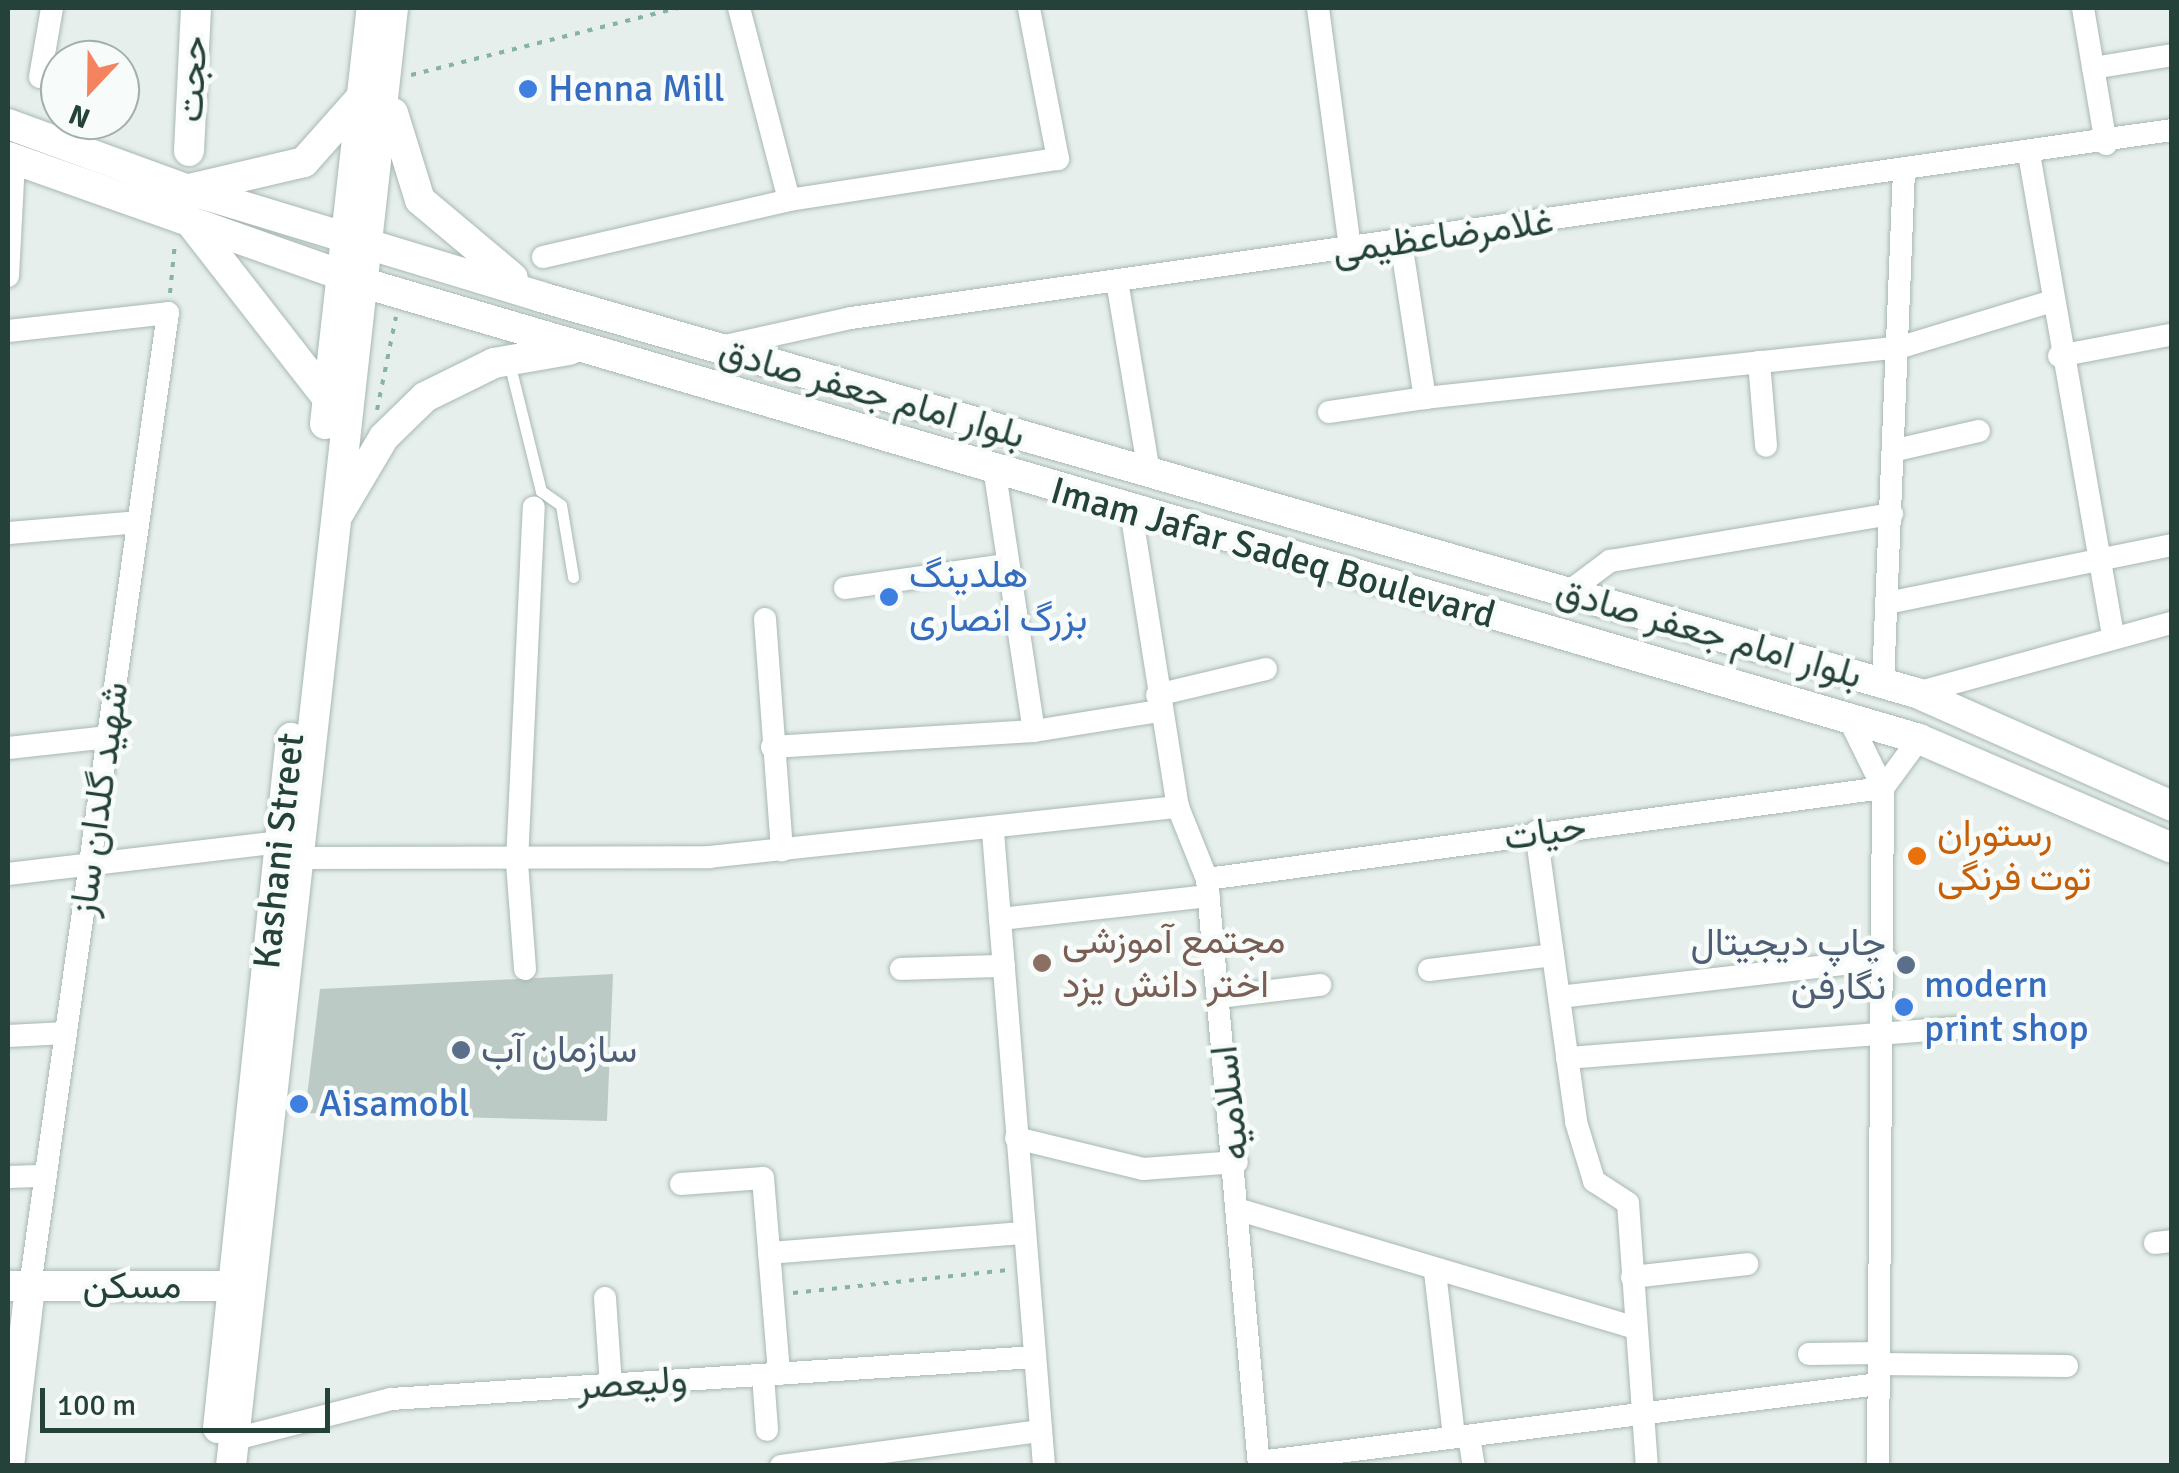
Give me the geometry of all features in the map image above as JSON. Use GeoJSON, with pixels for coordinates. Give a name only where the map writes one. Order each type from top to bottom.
{"type":"FeatureCollection","features":[{"type":"Feature","properties":{"kind":"main road","name":"حجت"},"geometry":{"type":"LineString","coordinates":[[188,151],[196,8]]}},
{"type":"Feature","properties":{"kind":"main road"},"geometry":{"type":"LineString","coordinates":[[356,240],[360,99],[372,8]]}},
{"type":"Feature","properties":{"kind":"main road"},"geometry":{"type":"LineString","coordinates":[[356,240],[387,81],[394,8]]}},
{"type":"Feature","properties":{"kind":"main road"},"geometry":{"type":"LineString","coordinates":[[387,81],[402,165],[420,200],[541,297]]}},
{"type":"Feature","properties":{"kind":"main road"},"geometry":{"type":"LineString","coordinates":[[11,158],[184,208],[304,162],[360,99]]}},
{"type":"Feature","properties":{"kind":"main road"},"geometry":{"type":"LineString","coordinates":[[8,124],[184,208],[328,400]]}},
{"type":"Feature","properties":{"kind":"main road","name":"بلوار امام جعفر صادق"},"geometry":{"type":"LineString","coordinates":[[184,208],[356,240],[716,348],[1917,692],[2172,806]]}},
{"type":"Feature","properties":{"kind":"main road","name":"Imam Jafar Sadeq Boulevard"},"geometry":{"type":"LineString","coordinates":[[184,208],[352,279],[401,294],[996,474],[1919,739],[2172,848]]}},
{"type":"Feature","properties":{"kind":"main road","name":"Kashani Street"},"geometry":{"type":"LineString","coordinates":[[233,1452],[243,1286],[290,850],[332,524],[356,240]]}},
{"type":"Feature","properties":{"kind":"main road","name":"Kashani Street"},"geometry":{"type":"LineString","coordinates":[[290,850],[328,400],[352,279]]}},
{"type":"Feature","properties":{"kind":"main road"},"geometry":{"type":"LineString","coordinates":[[332,524],[403,416],[459,377],[508,360],[583,348]]}},
{"type":"Feature","properties":{"kind":"main road"},"geometry":{"type":"LineString","coordinates":[[1395,543],[1408,561],[1396,588]]}},
{"type":"Feature","properties":{"kind":"main road"},"geometry":{"type":"LineString","coordinates":[[1441,600],[1434,574],[1461,562]]}},
{"type":"Feature","properties":{"kind":"main road"},"geometry":{"type":"LineString","coordinates":[[9,1466],[19,1286]]}},
{"type":"Feature","properties":{"kind":"main road","name":"مسکن"},"geometry":{"type":"LineString","coordinates":[[19,1286],[243,1286]]}},
{"type":"Feature","properties":{"kind":"main road","name":"Kashani Street"},"geometry":{"type":"LineString","coordinates":[[213,1466],[243,1286]]}},
{"type":"Feature","properties":{"kind":"street"},"geometry":{"type":"LineString","coordinates":[[46,40],[52,8]]}},
{"type":"Feature","properties":{"kind":"street"},"geometry":{"type":"LineString","coordinates":[[739,8],[790,200]]}},
{"type":"Feature","properties":{"kind":"street"},"geometry":{"type":"LineString","coordinates":[[542,257],[790,200],[1058,159],[1028,8]]}},
{"type":"Feature","properties":{"kind":"street"},"geometry":{"type":"LineString","coordinates":[[1318,8],[1350,248]]}},
{"type":"Feature","properties":{"kind":"street"},"geometry":{"type":"LineString","coordinates":[[2083,8],[2106,144]]}},
{"type":"Feature","properties":{"kind":"street"},"geometry":{"type":"LineString","coordinates":[[2093,68],[2172,54]]}},
{"type":"Feature","properties":{"kind":"street","name":"غلامرضاعظیمی"},"geometry":{"type":"LineString","coordinates":[[716,348],[851,318],[2106,144],[2172,130]]}},
{"type":"Feature","properties":{"kind":"street"},"geometry":{"type":"LineString","coordinates":[[2029,154],[2049,302],[2113,636]]}},
{"type":"Feature","properties":{"kind":"street"},"geometry":{"type":"LineString","coordinates":[[8,276],[11,158]]}},
{"type":"Feature","properties":{"kind":"street"},"geometry":{"type":"LineString","coordinates":[[1883,683],[1901,346],[1904,172]]}},
{"type":"Feature","properties":{"kind":"street"},"geometry":{"type":"LineString","coordinates":[[1401,242],[1425,398]]}},
{"type":"Feature","properties":{"kind":"street"},"geometry":{"type":"LineString","coordinates":[[1117,281],[1149,472]]}},
{"type":"Feature","properties":{"kind":"street"},"geometry":{"type":"LineString","coordinates":[[1330,412],[1901,346],[2049,302]]}},
{"type":"Feature","properties":{"kind":"street"},"geometry":{"type":"LineString","coordinates":[[8,331],[168,313]]}},
{"type":"Feature","properties":{"kind":"street","name":"شهید گلدان ساز"},"geometry":{"type":"LineString","coordinates":[[19,1286],[46,1176],[168,313]]}},
{"type":"Feature","properties":{"kind":"street"},"geometry":{"type":"LineString","coordinates":[[2059,356],[2169,336]]}},
{"type":"Feature","properties":{"kind":"street"},"geometry":{"type":"LineString","coordinates":[[1759,362],[1766,446]]}},
{"type":"Feature","properties":{"kind":"street"},"geometry":{"type":"LineString","coordinates":[[1896,450],[1979,432]]}},
{"type":"Feature","properties":{"kind":"street"},"geometry":{"type":"LineString","coordinates":[[996,474],[1005,565],[1034,732]]}},
{"type":"Feature","properties":{"kind":"street"},"geometry":{"type":"LineString","coordinates":[[524,969],[517,862],[534,507]]}},
{"type":"Feature","properties":{"kind":"street","name":"اسلامیه"},"geometry":{"type":"LineString","coordinates":[[1132,511],[1158,703],[1178,808],[1208,888],[1237,1162],[1259,1464]]}},
{"type":"Feature","properties":{"kind":"street"},"geometry":{"type":"LineString","coordinates":[[1568,593],[1610,560],[1892,514]]}},
{"type":"Feature","properties":{"kind":"street"},"geometry":{"type":"LineString","coordinates":[[8,533],[138,522]]}},
{"type":"Feature","properties":{"kind":"street"},"geometry":{"type":"LineString","coordinates":[[1887,603],[2100,564],[2172,545]]}},
{"type":"Feature","properties":{"kind":"street"},"geometry":{"type":"LineString","coordinates":[[845,588],[1005,565]]}},
{"type":"Feature","properties":{"kind":"street"},"geometry":{"type":"LineString","coordinates":[[765,619],[782,850]]}},
{"type":"Feature","properties":{"kind":"street"},"geometry":{"type":"LineString","coordinates":[[1917,692],[2172,623]]}},
{"type":"Feature","properties":{"kind":"street"},"geometry":{"type":"LineString","coordinates":[[772,747],[1034,732],[1158,703],[1266,669]]}},
{"type":"Feature","properties":{"kind":"street"},"geometry":{"type":"LineString","coordinates":[[1849,719],[1883,788],[1886,959],[1878,1466]]}},
{"type":"Feature","properties":{"kind":"street"},"geometry":{"type":"LineString","coordinates":[[8,748],[108,738]]}},
{"type":"Feature","properties":{"kind":"street"},"geometry":{"type":"LineString","coordinates":[[1883,788],[1919,739]]}},
{"type":"Feature","properties":{"kind":"street","name":"حیات"},"geometry":{"type":"LineString","coordinates":[[1000,919],[1536,832],[1883,788]]}},
{"type":"Feature","properties":{"kind":"street"},"geometry":{"type":"LineString","coordinates":[[8,874],[91,863],[290,850],[517,862],[782,850],[992,832],[1178,808]]}},
{"type":"Feature","properties":{"kind":"street"},"geometry":{"type":"LineString","coordinates":[[992,832],[1044,1466]]}},
{"type":"Feature","properties":{"kind":"street"},"geometry":{"type":"LineString","coordinates":[[1536,832],[1567,1058],[1594,1181],[1628,1202],[1647,1466]]}},
{"type":"Feature","properties":{"kind":"street"},"geometry":{"type":"LineString","coordinates":[[1428,970],[1553,954]]}},
{"type":"Feature","properties":{"kind":"street"},"geometry":{"type":"LineString","coordinates":[[1559,997],[1886,959]]}},
{"type":"Feature","properties":{"kind":"street"},"geometry":{"type":"LineString","coordinates":[[901,970],[1004,966]]}},
{"type":"Feature","properties":{"kind":"street"},"geometry":{"type":"LineString","coordinates":[[1220,998],[1320,986]]}},
{"type":"Feature","properties":{"kind":"street"},"geometry":{"type":"LineString","coordinates":[[1567,1058],[1884,1030],[1958,1028]]}},
{"type":"Feature","properties":{"kind":"street"},"geometry":{"type":"LineString","coordinates":[[8,1036],[66,1034]]}},
{"type":"Feature","properties":{"kind":"street"},"geometry":{"type":"LineString","coordinates":[[1016,1138],[1142,1169],[1237,1162]]}},
{"type":"Feature","properties":{"kind":"street"},"geometry":{"type":"LineString","coordinates":[[8,1176],[46,1176]]}},
{"type":"Feature","properties":{"kind":"street"},"geometry":{"type":"LineString","coordinates":[[681,1184],[763,1178],[772,1295],[767,1430]]}},
{"type":"Feature","properties":{"kind":"street"},"geometry":{"type":"LineString","coordinates":[[1240,1210],[1435,1272],[1635,1328]]}},
{"type":"Feature","properties":{"kind":"street"},"geometry":{"type":"LineString","coordinates":[[769,1253],[1024,1233]]}},
{"type":"Feature","properties":{"kind":"street"},"geometry":{"type":"LineString","coordinates":[[1632,1278],[1746,1264]]}},
{"type":"Feature","properties":{"kind":"street"},"geometry":{"type":"LineString","coordinates":[[1435,1272],[1462,1436],[1474,1466]]}},
{"type":"Feature","properties":{"kind":"street"},"geometry":{"type":"LineString","coordinates":[[605,1298],[611,1384]]}},
{"type":"Feature","properties":{"kind":"street"},"geometry":{"type":"LineString","coordinates":[[1809,1354],[1879,1367],[2066,1366]]}},
{"type":"Feature","properties":{"kind":"street","name":"ولیعصر"},"geometry":{"type":"LineString","coordinates":[[233,1452],[391,1399],[1035,1357]]}},
{"type":"Feature","properties":{"kind":"street"},"geometry":{"type":"LineString","coordinates":[[1259,1464],[1644,1414],[1879,1367]]}},
{"type":"Feature","properties":{"kind":"street"},"geometry":{"type":"LineString","coordinates":[[782,1466],[1041,1431]]}},
{"type":"Feature","properties":{"kind":"lane"},"geometry":{"type":"LineString","coordinates":[[508,360],[541,491],[561,505],[573,578]]}},
{"type":"Feature","properties":{"kind":"path"},"geometry":{"type":"LineString","coordinates":[[387,81],[678,8]]}},
{"type":"Feature","properties":{"kind":"path"},"geometry":{"type":"LineString","coordinates":[[168,313],[184,208]]}},
{"type":"Feature","properties":{"kind":"path"},"geometry":{"type":"LineString","coordinates":[[373,430],[401,294]]}},
{"type":"Feature","properties":{"kind":"path"},"geometry":{"type":"LineString","coordinates":[[772,1295],[1028,1268]]}},
{"type":"Feature","properties":{"kind":"building","name":"سازمان آب"},"geometry":{"type":"Polygon","coordinates":[[[613,974],[607,1121],[305,1113],[320,989],[613,974]]]}},
{"type":"Feature","properties":{"kind":"place","name":"Henna Mill"},"geometry":{"type":"Point","coordinates":[528,89]}},
{"type":"Feature","properties":{"kind":"place","name":"هلدینگ بزرگ انصاری"},"geometry":{"type":"Point","coordinates":[889,597]}},
{"type":"Feature","properties":{"kind":"place","name":"رستوران توت فرنگی"},"geometry":{"type":"Point","coordinates":[1917,856]}},
{"type":"Feature","properties":{"kind":"place","name":"مجتمع آموزشی اختر دانش یزد"},"geometry":{"type":"Point","coordinates":[1042,963]}},
{"type":"Feature","properties":{"kind":"place","name":"چاپ دیجیتال نگارفن"},"geometry":{"type":"Point","coordinates":[1906,965]}},
{"type":"Feature","properties":{"kind":"place","name":"modern print shop"},"geometry":{"type":"Point","coordinates":[1904,1007]}},
{"type":"Feature","properties":{"kind":"place","name":"سازمان آب"},"geometry":{"type":"Point","coordinates":[461,1050]}},
{"type":"Feature","properties":{"kind":"place","name":"Aisamobl"},"geometry":{"type":"Point","coordinates":[299,1104]}}]}
